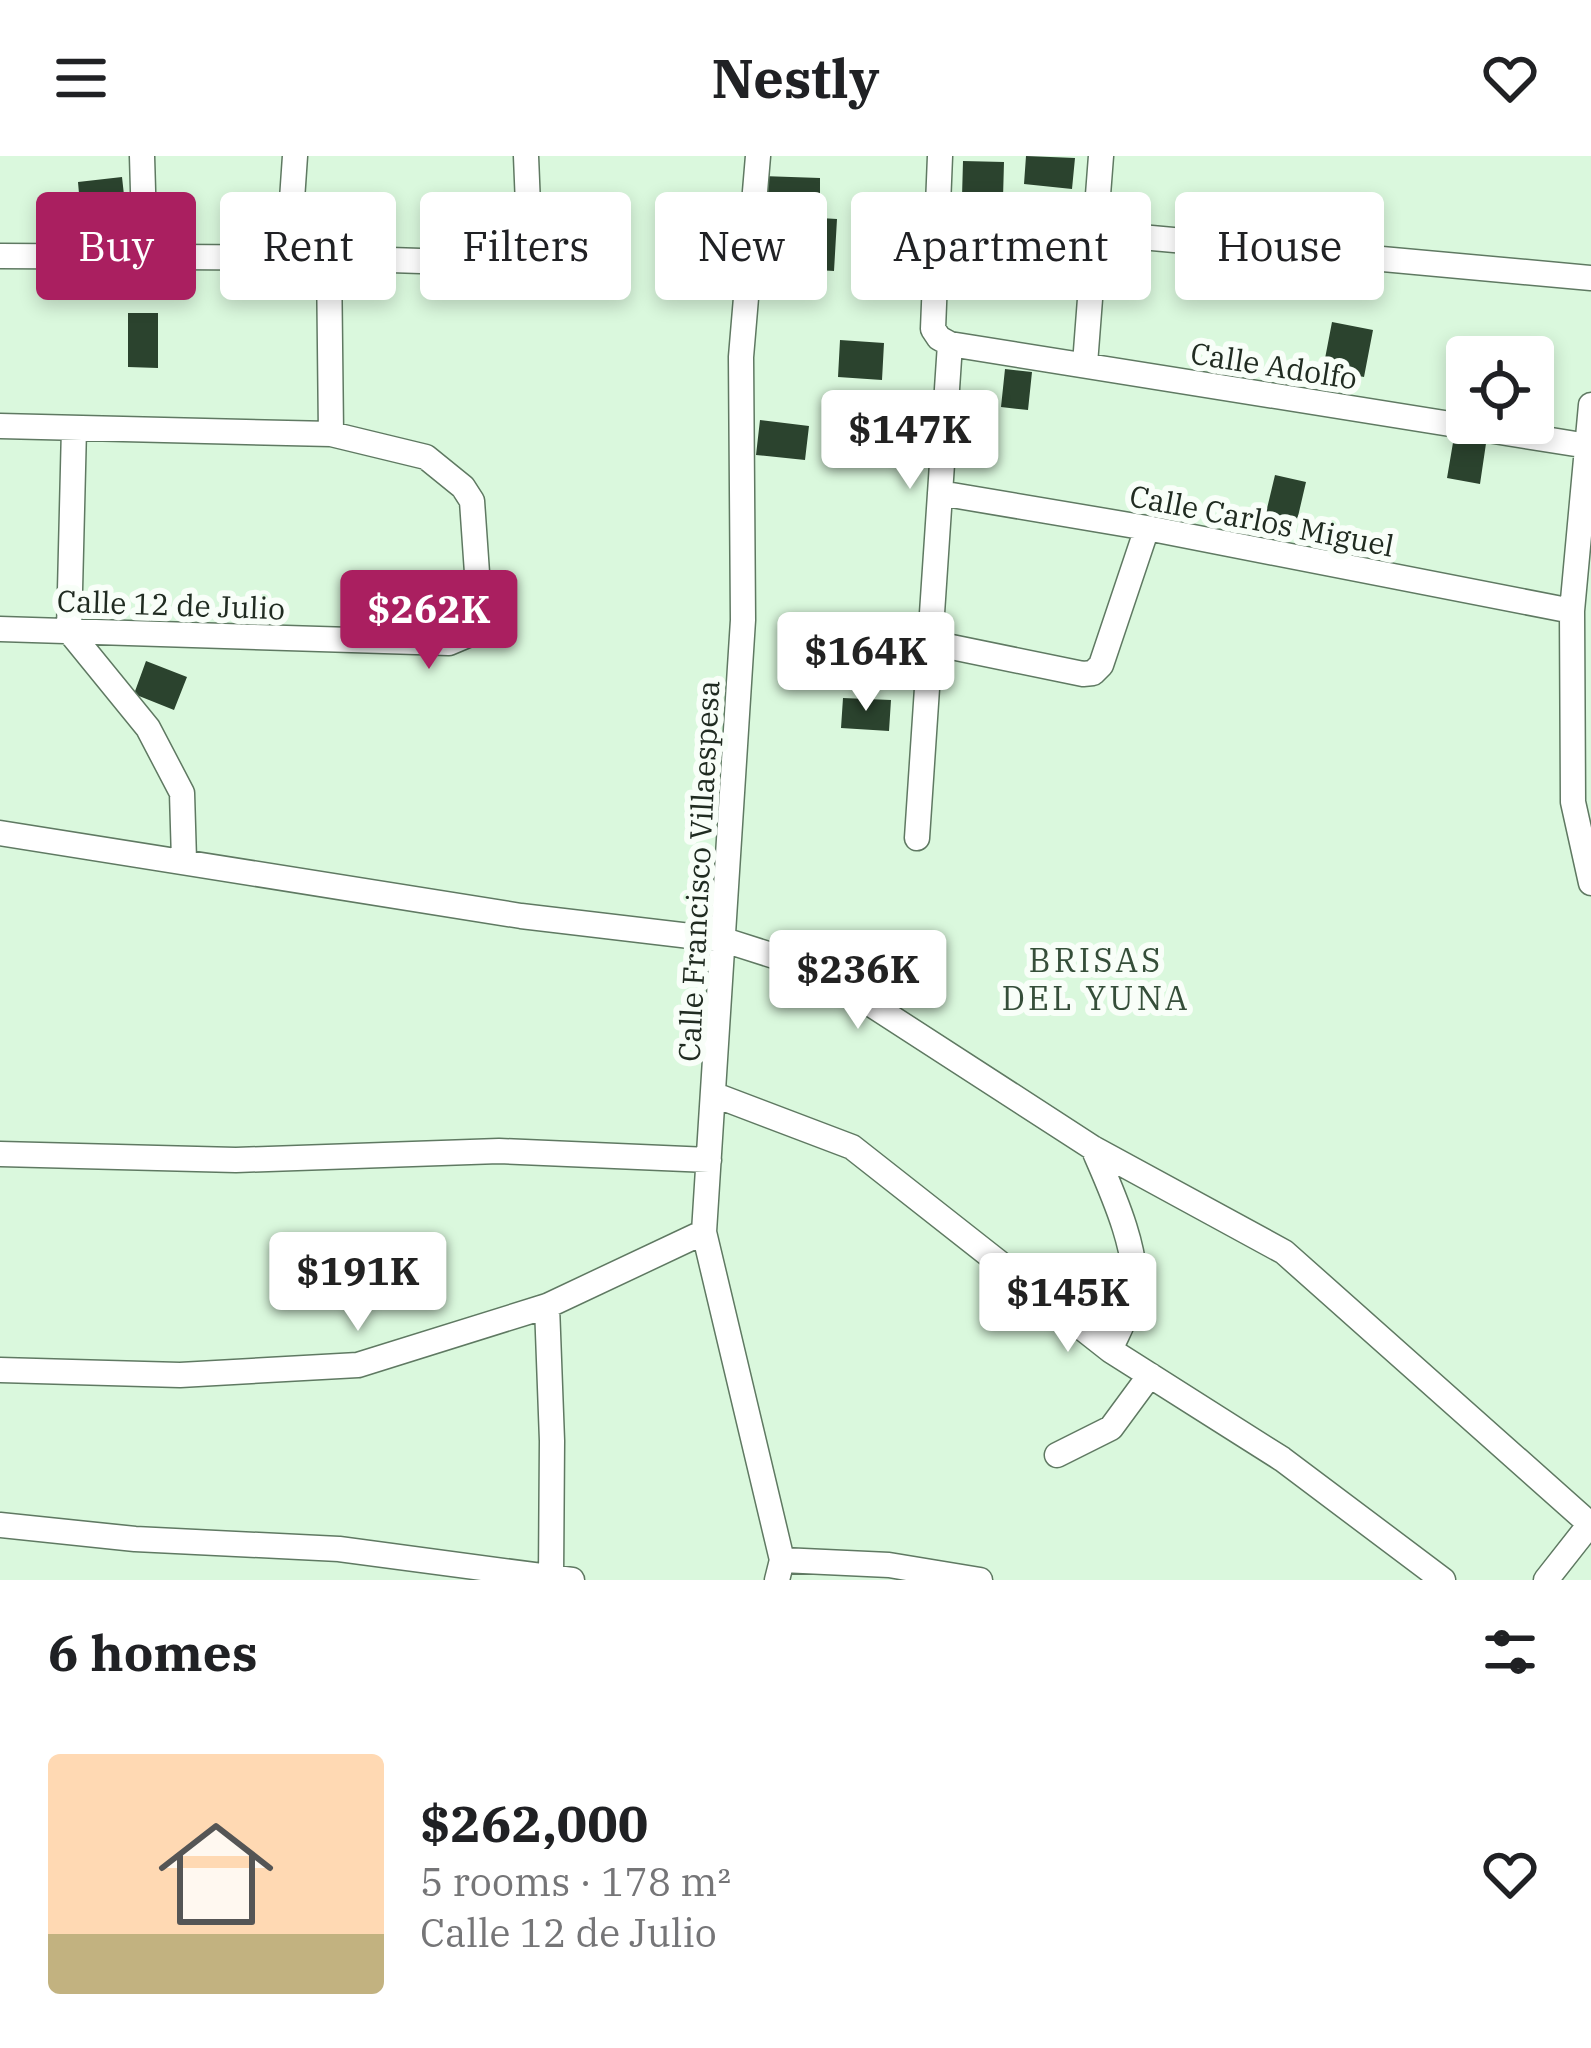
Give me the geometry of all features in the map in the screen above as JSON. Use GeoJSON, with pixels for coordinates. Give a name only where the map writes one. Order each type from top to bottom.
{"type":"FeatureCollection","features":[{"type":"Feature","properties":{"kind":"street"},"geometry":{"type":"LineString","coordinates":[[142,156],[143,192]]}},
{"type":"Feature","properties":{"kind":"street"},"geometry":{"type":"LineString","coordinates":[[293,192],[295,156]]}},
{"type":"Feature","properties":{"kind":"street"},"geometry":{"type":"LineString","coordinates":[[396,260],[482,263],[515,254],[529,230],[526,156]]}},
{"type":"Feature","properties":{"kind":"street","name":"Calle Francisco Villaespesa"},"geometry":{"type":"LineString","coordinates":[[758,156],[741,357],[743,620],[704,1232],[780,1570]]}},
{"type":"Feature","properties":{"kind":"street"},"geometry":{"type":"LineString","coordinates":[[912,156],[940,156],[933,329],[950,344],[917,838]]}},
{"type":"Feature","properties":{"kind":"street"},"geometry":{"type":"LineString","coordinates":[[1099,192],[1101,156]]}},
{"type":"Feature","properties":{"kind":"street"},"geometry":{"type":"LineString","coordinates":[[1151,238],[1591,278]]}},
{"type":"Feature","properties":{"kind":"street"},"geometry":{"type":"LineString","coordinates":[[0,256],[36,257]]}},
{"type":"Feature","properties":{"kind":"street"},"geometry":{"type":"LineString","coordinates":[[0,426],[331,434],[329,300]]}},
{"type":"Feature","properties":{"kind":"street"},"geometry":{"type":"LineString","coordinates":[[1085,364],[1091,300]]}},
{"type":"Feature","properties":{"kind":"street","name":"Calle Adolfo"},"geometry":{"type":"LineString","coordinates":[[950,344],[1588,446]]}},
{"type":"Feature","properties":{"kind":"street"},"geometry":{"type":"LineString","coordinates":[[1591,405],[1587,508],[1572,610],[1582,694],[1580,839],[1591,883]]}},
{"type":"Feature","properties":{"kind":"street"},"geometry":{"type":"LineString","coordinates":[[74,428],[69,631],[148,728],[182,793],[184,860]]}},
{"type":"Feature","properties":{"kind":"street","name":"Calle 12 de Julio"},"geometry":{"type":"LineString","coordinates":[[0,628],[448,643],[475,632],[480,616],[472,501],[463,487],[426,457],[331,434]]}},
{"type":"Feature","properties":{"kind":"street","name":"Calle Carlos Miguel"},"geometry":{"type":"LineString","coordinates":[[940,493],[1572,610]]}},
{"type":"Feature","properties":{"kind":"street"},"geometry":{"type":"LineString","coordinates":[[932,643],[1093,673],[1101,665],[1147,528]]}},
{"type":"Feature","properties":{"kind":"street"},"geometry":{"type":"LineString","coordinates":[[0,833],[520,916],[724,940],[818,970],[1093,1148],[1284,1252],[1590,1524],[1546,1580]]}},
{"type":"Feature","properties":{"kind":"street"},"geometry":{"type":"LineString","coordinates":[[715,1095],[851,1148],[1111,1350],[1282,1459],[1443,1580]]}},
{"type":"Feature","properties":{"kind":"street"},"geometry":{"type":"LineString","coordinates":[[1093,1148],[1123,1224],[1134,1293],[1111,1350]]}},
{"type":"Feature","properties":{"kind":"street"},"geometry":{"type":"LineString","coordinates":[[0,1154],[236,1160],[499,1150],[710,1160]]}},
{"type":"Feature","properties":{"kind":"street"},"geometry":{"type":"LineString","coordinates":[[0,1370],[180,1375],[358,1365],[547,1306],[704,1232]]}},
{"type":"Feature","properties":{"kind":"street"},"geometry":{"type":"LineString","coordinates":[[0,1525],[135,1539],[339,1549],[562,1579],[547,1306]]}},
{"type":"Feature","properties":{"kind":"street"},"geometry":{"type":"LineString","coordinates":[[1057,1455],[1111,1428],[1150,1375]]}},
{"type":"Feature","properties":{"kind":"street"},"geometry":{"type":"LineString","coordinates":[[780,1570],[889,1565],[980,1580]]}},
{"type":"Feature","properties":{"kind":"building"},"geometry":{"type":"Polygon","coordinates":[[[1026,156],[1075,158],[1072,189],[1024,184],[1026,156]]]}},
{"type":"Feature","properties":{"kind":"building"},"geometry":{"type":"Polygon","coordinates":[[[963,161],[1004,162],[1003,192],[962,192],[963,161]]]}},
{"type":"Feature","properties":{"kind":"building"},"geometry":{"type":"Polygon","coordinates":[[[760,176],[820,178],[820,192],[760,192],[760,176]]]}},
{"type":"Feature","properties":{"kind":"building"},"geometry":{"type":"Polygon","coordinates":[[[122,177],[124,192],[79,192],[78,182],[122,177]]]}},
{"type":"Feature","properties":{"kind":"building"},"geometry":{"type":"Polygon","coordinates":[[[827,218],[837,219],[834,271],[827,271],[827,218]]]}},
{"type":"Feature","properties":{"kind":"building"},"geometry":{"type":"Polygon","coordinates":[[[128,313],[158,313],[158,368],[128,367],[128,313]]]}},
{"type":"Feature","properties":{"kind":"building"},"geometry":{"type":"Polygon","coordinates":[[[1332,322],[1373,330],[1364,377],[1323,369],[1332,322]]]}},
{"type":"Feature","properties":{"kind":"building"},"geometry":{"type":"Polygon","coordinates":[[[840,340],[884,343],[882,380],[838,377],[840,340]]]}},
{"type":"Feature","properties":{"kind":"building"},"geometry":{"type":"Polygon","coordinates":[[[1005,369],[1032,372],[1028,410],[1001,407],[1005,369]]]}},
{"type":"Feature","properties":{"kind":"building"},"geometry":{"type":"Polygon","coordinates":[[[760,420],[809,426],[805,460],[756,455],[760,420]]]}},
{"type":"Feature","properties":{"kind":"building"},"geometry":{"type":"Polygon","coordinates":[[[1453,444],[1486,444],[1480,484],[1447,478],[1453,444]]]}},
{"type":"Feature","properties":{"kind":"building"},"geometry":{"type":"Polygon","coordinates":[[[1275,475],[1306,482],[1296,525],[1265,517],[1275,475]]]}},
{"type":"Feature","properties":{"kind":"building"},"geometry":{"type":"Polygon","coordinates":[[[146,661],[187,677],[174,710],[134,694],[146,661]]]}},
{"type":"Feature","properties":{"kind":"building"},"geometry":{"type":"Polygon","coordinates":[[[843,698],[891,700],[889,731],[841,728],[843,698]]]}},
{"type":"Feature","properties":{"kind":"district","name":"BRISAS DEL YUNA"},"geometry":{"type":"Point","coordinates":[1096,978]}}]}
